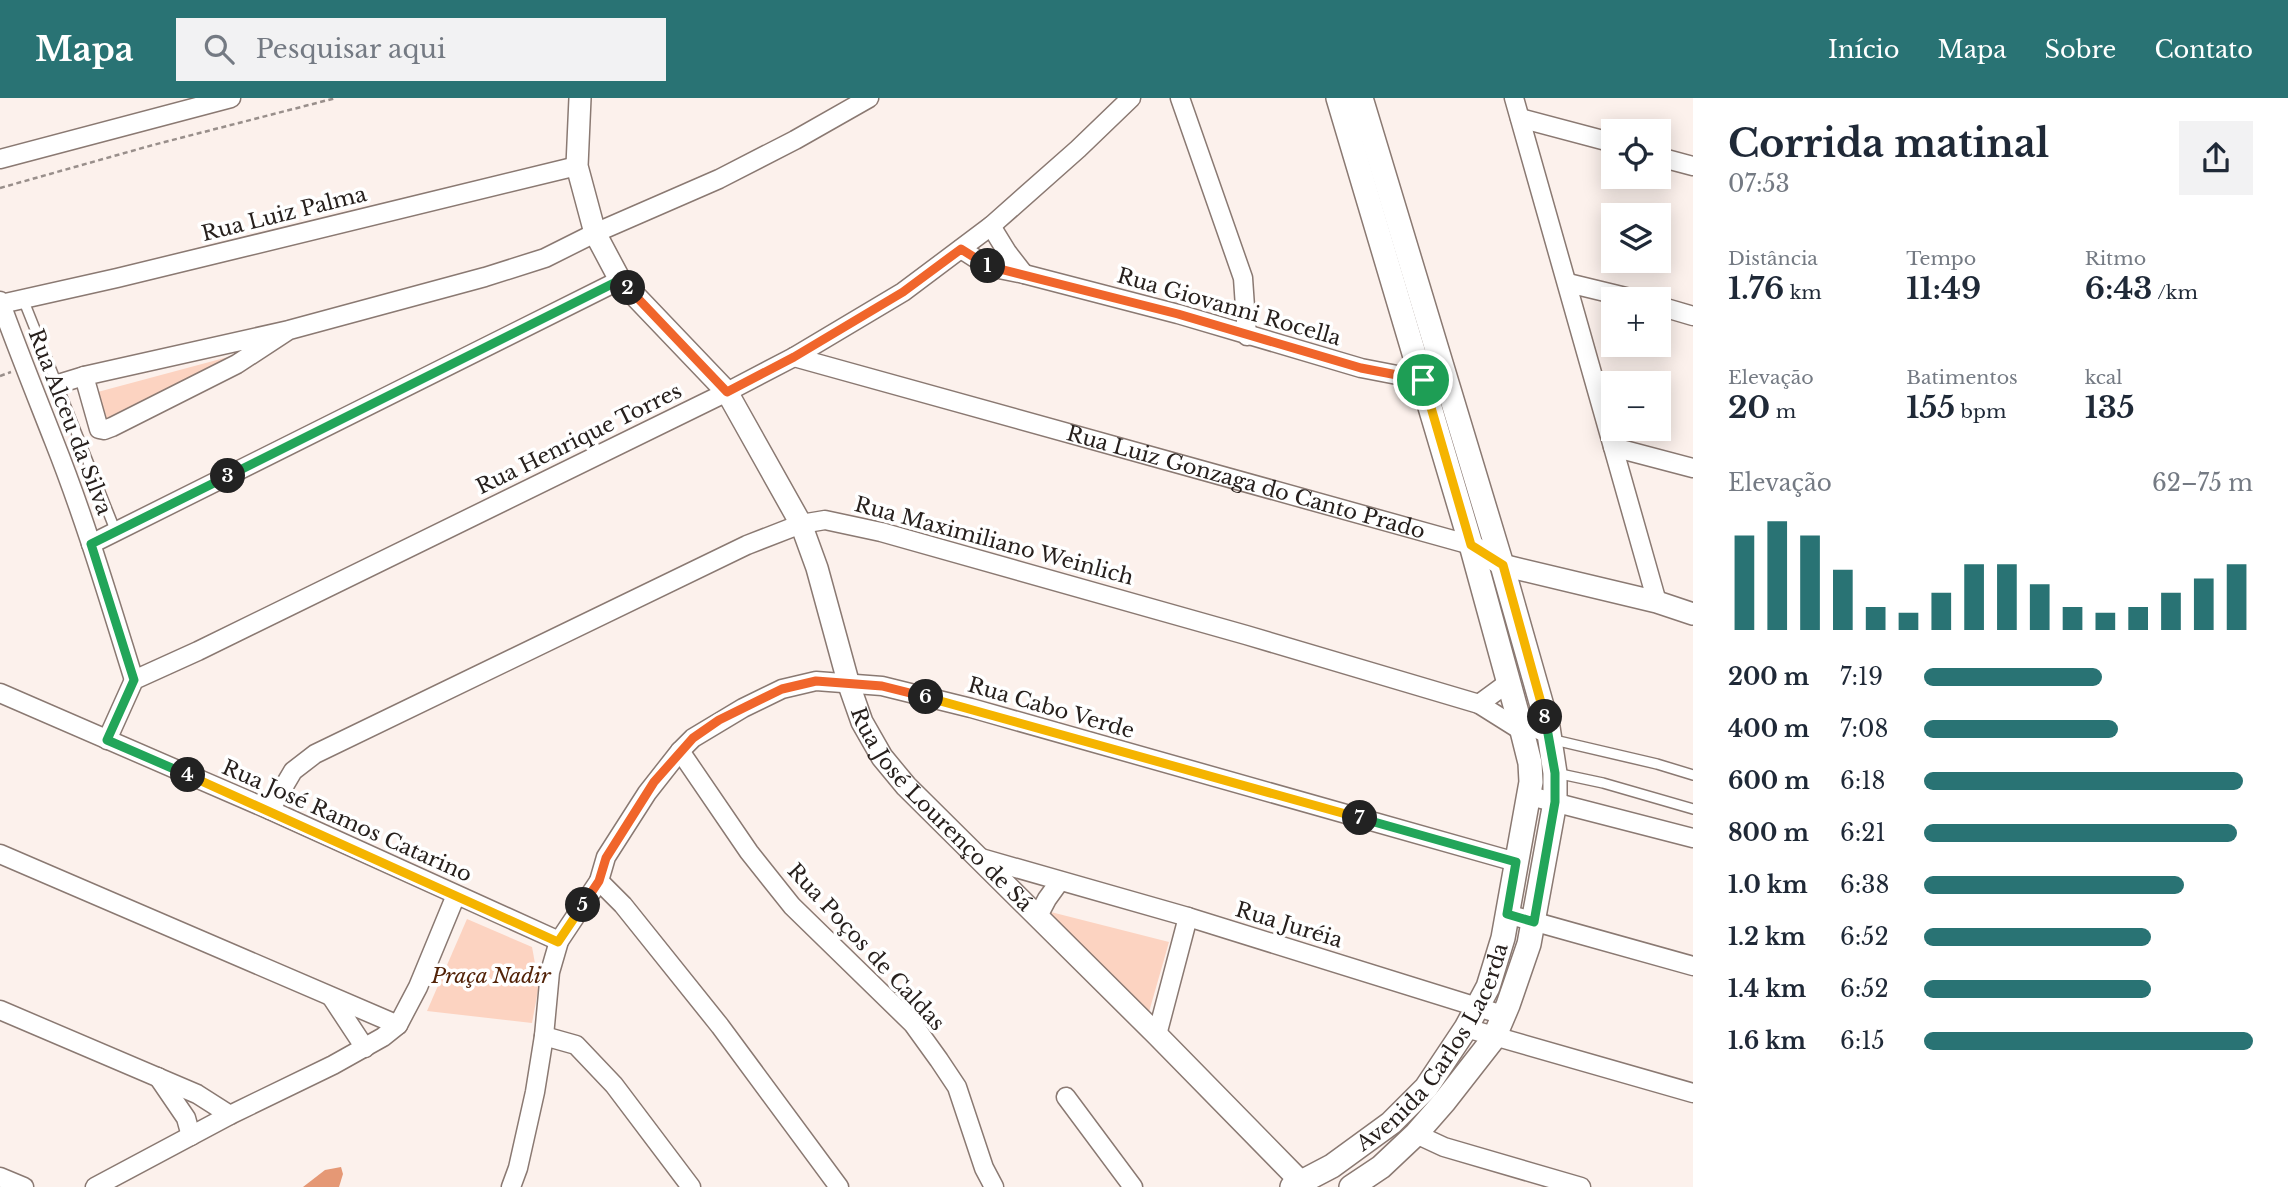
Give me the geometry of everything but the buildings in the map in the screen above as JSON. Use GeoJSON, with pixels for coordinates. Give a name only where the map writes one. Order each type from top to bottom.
{"type":"FeatureCollection","features":[{"type":"Feature","properties":{"kind":"main road","name":"Avenida Carlos Lacerda"},"geometry":{"type":"LineString","coordinates":[[1338,98],[1433,388],[1503,565],[1550,739],[1555,773],[1555,802],[1529,944],[1494,1038],[1416,1135],[1381,1167],[1352,1187]]}},
{"type":"Feature","properties":{"kind":"main road","name":"Avenida Carlos Lacerda"},"geometry":{"type":"LineString","coordinates":[[1300,1185],[1332,1166],[1391,1123],[1426,1088],[1466,1028],[1478,1007],[1494,967],[1530,796],[1530,763],[1471,545],[1361,98]]}},
{"type":"Feature","properties":{"kind":"street"},"geometry":{"type":"LineString","coordinates":[[0,159],[232,98]]}},
{"type":"Feature","properties":{"kind":"street","name":"Rua José Lourenço de Sá"},"geometry":{"type":"LineString","coordinates":[[580,98],[577,166],[595,233],[620,280],[727,392],[801,524],[832,619],[849,685],[862,722],[882,757],[906,786],[1157,1035],[1300,1185]]}},
{"type":"Feature","properties":{"kind":"street"},"geometry":{"type":"LineString","coordinates":[[58,384],[289,330],[545,258],[719,179],[869,98]]}},
{"type":"Feature","properties":{"kind":"street","name":"Rua Henrique Torres"},"geometry":{"type":"LineString","coordinates":[[134,680],[210,646],[794,357],[903,292],[991,226],[1131,98]]}},
{"type":"Feature","properties":{"kind":"street"},"geometry":{"type":"LineString","coordinates":[[1180,98],[1243,278],[1247,336]]}},
{"type":"Feature","properties":{"kind":"street"},"geometry":{"type":"LineString","coordinates":[[1514,98],[1657,602]]}},
{"type":"Feature","properties":{"kind":"street"},"geometry":{"type":"LineString","coordinates":[[1520,118],[1601,140]]}},
{"type":"Feature","properties":{"kind":"street"},"geometry":{"type":"LineString","coordinates":[[1671,160],[1693,166]]}},
{"type":"Feature","properties":{"kind":"street","name":"Rua Luiz Palma"},"geometry":{"type":"LineString","coordinates":[[0,303],[577,166]]}},
{"type":"Feature","properties":{"kind":"street"},"geometry":{"type":"LineString","coordinates":[[991,226],[1024,274]]}},
{"type":"Feature","properties":{"kind":"street","name":"Rua Giovanni Rocella"},"geometry":{"type":"LineString","coordinates":[[961,249],[989,267],[1178,314],[1433,388]]}},
{"type":"Feature","properties":{"kind":"street"},"geometry":{"type":"LineString","coordinates":[[91,544],[620,280]]}},
{"type":"Feature","properties":{"kind":"street"},"geometry":{"type":"LineString","coordinates":[[1568,282],[1601,290]]}},
{"type":"Feature","properties":{"kind":"street","name":"Rua Alceu da Silva"},"geometry":{"type":"LineString","coordinates":[[0,303],[91,544],[134,680]]}},
{"type":"Feature","properties":{"kind":"street"},"geometry":{"type":"LineString","coordinates":[[1671,310],[1693,316]]}},
{"type":"Feature","properties":{"kind":"street"},"geometry":{"type":"LineString","coordinates":[[84,376],[99,429],[104,430],[237,364],[289,330]]}},
{"type":"Feature","properties":{"kind":"street","name":"Rua Luiz Gonzaga do Canto Prado"},"geometry":{"type":"LineString","coordinates":[[794,357],[1471,545],[1503,565],[1657,602],[1693,614]]}},
{"type":"Feature","properties":{"kind":"street"},"geometry":{"type":"LineString","coordinates":[[1613,447],[1693,468]]}},
{"type":"Feature","properties":{"kind":"street","name":"Rua Maximiliano Weinlich"},"geometry":{"type":"LineString","coordinates":[[270,810],[293,771],[315,754],[747,545],[801,524],[825,520],[881,532],[1479,704],[1522,731]]}},
{"type":"Feature","properties":{"kind":"street"},"geometry":{"type":"LineString","coordinates":[[107,740],[134,680]]}},
{"type":"Feature","properties":{"kind":"street","name":"Rua Cabo Verde"},"geometry":{"type":"LineString","coordinates":[[512,1187],[524,1143],[544,1036],[550,972],[558,942],[599,881],[606,858],[654,782],[680,751],[719,720],[782,689],[816,681],[882,686],[971,708],[1516,862]]}},
{"type":"Feature","properties":{"kind":"street"},"geometry":{"type":"LineString","coordinates":[[1479,704],[1509,682]]}},
{"type":"Feature","properties":{"kind":"street","name":"Rua José Ramos Catarino"},"geometry":{"type":"LineString","coordinates":[[0,694],[270,810],[558,942]]}},
{"type":"Feature","properties":{"kind":"street","name":"Rua Poços de Caldas"},"geometry":{"type":"LineString","coordinates":[[680,751],[749,852],[792,906],[913,1024],[939,1060],[957,1087],[984,1168],[994,1187]]}},
{"type":"Feature","properties":{"kind":"street"},"geometry":{"type":"LineString","coordinates":[[1530,796],[1693,838]]}},
{"type":"Feature","properties":{"kind":"street"},"geometry":{"type":"LineString","coordinates":[[0,854],[398,1025]]}},
{"type":"Feature","properties":{"kind":"street","name":"Rua Juréia"},"geometry":{"type":"LineString","coordinates":[[981,858],[1188,917],[1503,1015]]}},
{"type":"Feature","properties":{"kind":"street"},"geometry":{"type":"LineString","coordinates":[[599,881],[623,905],[720,1026],[836,1185]]}},
{"type":"Feature","properties":{"kind":"street"},"geometry":{"type":"LineString","coordinates":[[1038,916],[1060,881]]}},
{"type":"Feature","properties":{"kind":"street"},"geometry":{"type":"LineString","coordinates":[[95,1187],[230,1115],[288,1089],[365,1048],[398,1025],[418,987],[456,895]]}},
{"type":"Feature","properties":{"kind":"street"},"geometry":{"type":"LineString","coordinates":[[1507,914],[1693,966]]}},
{"type":"Feature","properties":{"kind":"street"},"geometry":{"type":"LineString","coordinates":[[1157,1035],[1188,917]]}},
{"type":"Feature","properties":{"kind":"street"},"geometry":{"type":"LineString","coordinates":[[332,998],[365,1048]]}},
{"type":"Feature","properties":{"kind":"street"},"geometry":{"type":"LineString","coordinates":[[0,1010],[197,1094],[230,1115]]}},
{"type":"Feature","properties":{"kind":"street"},"geometry":{"type":"LineString","coordinates":[[1466,1028],[1693,1093]]}},
{"type":"Feature","properties":{"kind":"street"},"geometry":{"type":"LineString","coordinates":[[544,1036],[576,1045],[614,1085],[691,1187]]}},
{"type":"Feature","properties":{"kind":"street"},"geometry":{"type":"LineString","coordinates":[[158,1077],[186,1118],[191,1136]]}},
{"type":"Feature","properties":{"kind":"street"},"geometry":{"type":"LineString","coordinates":[[1066,1097],[1133,1187]]}},
{"type":"Feature","properties":{"kind":"street"},"geometry":{"type":"LineString","coordinates":[[1416,1135],[1444,1147],[1581,1187]]}},
{"type":"Feature","properties":{"kind":"street"},"geometry":{"type":"LineString","coordinates":[[0,1177],[23,1187]]}},
{"type":"Feature","properties":{"kind":"lane"},"geometry":{"type":"LineString","coordinates":[[23,299],[116,532]]}},
{"type":"Feature","properties":{"kind":"lane"},"geometry":{"type":"LineString","coordinates":[[1496,635],[1506,646],[1530,728],[1550,739],[1693,775]]}},
{"type":"Feature","properties":{"kind":"lane"},"geometry":{"type":"LineString","coordinates":[[1555,773],[1603,783],[1693,809]]}},
{"type":"Feature","properties":{"kind":"path"},"geometry":{"type":"LineString","coordinates":[[0,188],[336,98]]}},
{"type":"Feature","properties":{"kind":"green space"},"geometry":{"type":"Polygon","coordinates":[[[228,357],[103,428],[94,393],[228,357]]]}},
{"type":"Feature","properties":{"kind":"green space"},"geometry":{"type":"Polygon","coordinates":[[[1039,909],[1169,942],[1147,1019],[1039,909]]]}},
{"type":"Feature","properties":{"kind":"green space","name":"Praça Nadir"},"geometry":{"type":"Polygon","coordinates":[[[467,919],[532,947],[539,985],[532,1023],[427,1011],[467,919]]]}},
{"type":"Feature","properties":{"kind":"shaded area"},"geometry":{"type":"Polygon","coordinates":[[[341,1167],[343,1174],[339,1187],[303,1187],[325,1170],[341,1167]]]}},
{"type":"Feature","properties":{"kind":"route"},"geometry":{"type":"LineString","coordinates":[[961,249],[989,267],[1178,314],[1361,368],[1423,380],[1471,545],[1503,565],[1548,727],[1555,773],[1555,802],[1534,922],[1507,914],[1516,862],[971,708],[882,686],[816,681],[782,689],[719,720],[693,738],[654,782],[606,858],[599,881],[558,942],[270,810],[107,740],[134,680],[91,544],[620,280],[727,392],[794,357],[903,292],[961,249]]}}]}
